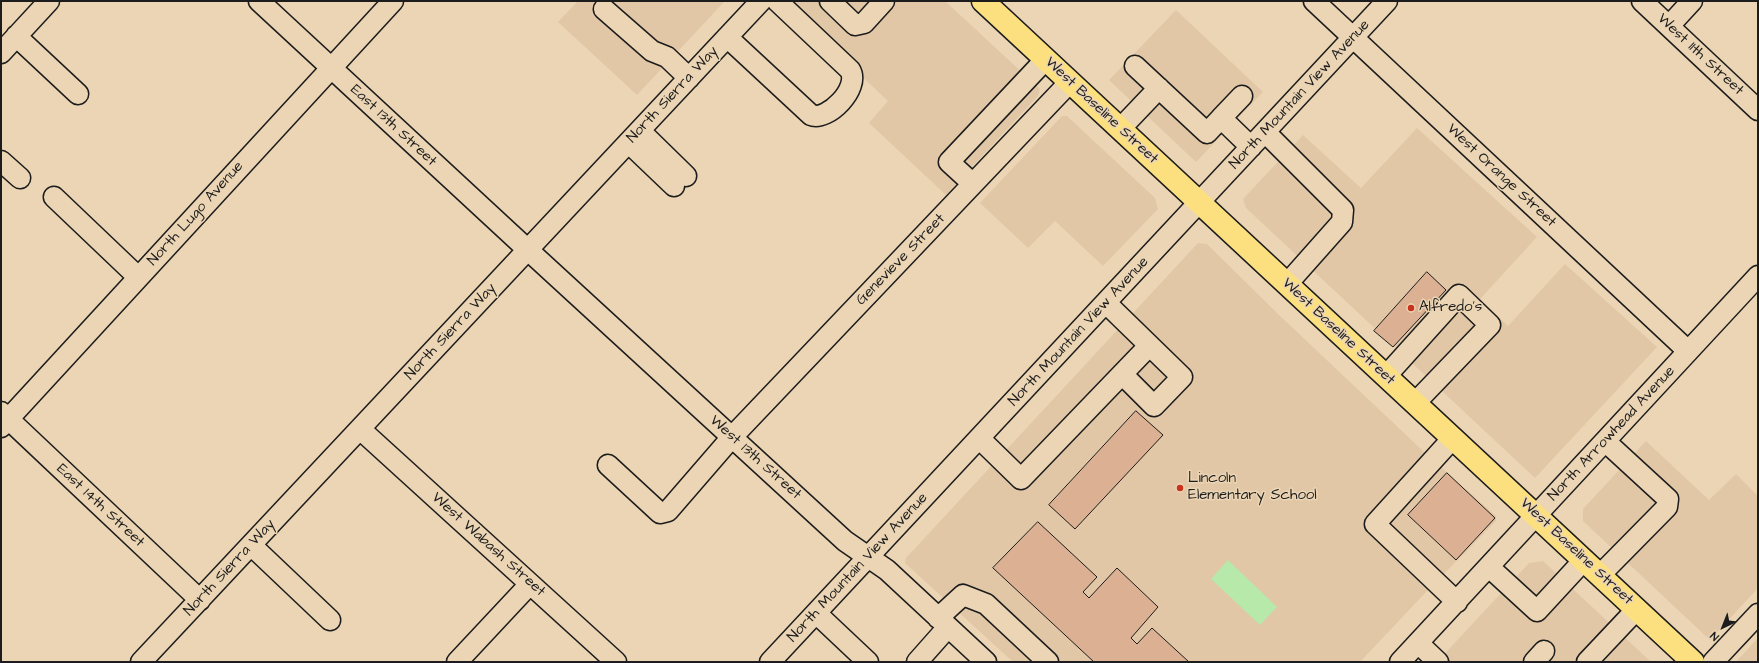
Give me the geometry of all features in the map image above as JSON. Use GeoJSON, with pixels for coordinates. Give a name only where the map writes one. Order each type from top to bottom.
{"type":"FeatureCollection","features":[{"type":"Feature","properties":{"kind":"main road","name":"West Baseline Street"},"geometry":{"type":"LineString","coordinates":[[983,1],[1694,662]]}},
{"type":"Feature","properties":{"kind":"street"},"geometry":{"type":"LineString","coordinates":[[1,53],[49,1]]}},
{"type":"Feature","properties":{"kind":"street","name":"East 13th Street"},"geometry":{"type":"LineString","coordinates":[[259,1],[528,250]]}},
{"type":"Feature","properties":{"kind":"street","name":"North Lugo Avenue"},"geometry":{"type":"LineString","coordinates":[[3,419],[138,277],[393,1]]}},
{"type":"Feature","properties":{"kind":"street","name":"North Sierra Way"},"geometry":{"type":"LineString","coordinates":[[141,662],[761,1]]}},
{"type":"Feature","properties":{"kind":"street"},"geometry":{"type":"LineString","coordinates":[[727,38],[811,115],[818,116],[828,112],[848,94],[853,80],[853,75],[850,70],[776,1]]}},
{"type":"Feature","properties":{"kind":"street"},"geometry":{"type":"LineString","coordinates":[[830,1],[855,25],[864,23],[884,1]]}},
{"type":"Feature","properties":{"kind":"street","name":"West Orange Street"},"geometry":{"type":"LineString","coordinates":[[1314,1],[1688,351]]}},
{"type":"Feature","properties":{"kind":"street","name":"North Mountain View Avenue"},"geometry":{"type":"LineString","coordinates":[[770,662],[1387,1]]}},
{"type":"Feature","properties":{"kind":"street","name":"West 11th Street"},"geometry":{"type":"LineString","coordinates":[[1642,1],[1756,104]]}},
{"type":"Feature","properties":{"kind":"street"},"geometry":{"type":"LineString","coordinates":[[1669,26],[1692,1]]}},
{"type":"Feature","properties":{"kind":"street"},"geometry":{"type":"LineString","coordinates":[[604,9],[652,51],[667,57],[689,78]]}},
{"type":"Feature","properties":{"kind":"street"},"geometry":{"type":"LineString","coordinates":[[16,36],[78,94]]}},
{"type":"Feature","properties":{"kind":"street"},"geometry":{"type":"LineString","coordinates":[[973,184],[949,162],[1046,59]]}},
{"type":"Feature","properties":{"kind":"street"},"geometry":{"type":"LineString","coordinates":[[1135,66],[1208,132],[1242,96]]}},
{"type":"Feature","properties":{"kind":"street","name":"Genevieve Street"},"geometry":{"type":"LineString","coordinates":[[608,465],[660,513],[668,511],[732,437],[1070,82]]}},
{"type":"Feature","properties":{"kind":"street"},"geometry":{"type":"LineString","coordinates":[[1120,129],[1159,88]]}},
{"type":"Feature","properties":{"kind":"street"},"geometry":{"type":"LineString","coordinates":[[1221,118],[1251,147]]}},
{"type":"Feature","properties":{"kind":"street"},"geometry":{"type":"LineString","coordinates":[[1265,132],[1343,210],[1342,222],[1287,284]]}},
{"type":"Feature","properties":{"kind":"street"},"geometry":{"type":"LineString","coordinates":[[634,137],[680,181]]}},
{"type":"Feature","properties":{"kind":"street"},"geometry":{"type":"LineString","coordinates":[[1,161],[20,178]]}},
{"type":"Feature","properties":{"kind":"street"},"geometry":{"type":"LineString","coordinates":[[54,197],[138,277]]}},
{"type":"Feature","properties":{"kind":"street","name":"West 13th Street"},"geometry":{"type":"LineString","coordinates":[[528,250],[845,541],[887,570],[986,662]]}},
{"type":"Feature","properties":{"kind":"street","name":"North Arrowhead Avenue"},"geometry":{"type":"LineString","coordinates":[[1400,662],[1606,442],[1758,276]]}},
{"type":"Feature","properties":{"kind":"street"},"geometry":{"type":"LineString","coordinates":[[1386,376],[1459,295],[1490,325],[1415,403]]}},
{"type":"Feature","properties":{"kind":"street"},"geometry":{"type":"LineString","coordinates":[[1106,303],[1182,377],[1154,406],[1122,374]]}},
{"type":"Feature","properties":{"kind":"street"},"geometry":{"type":"LineString","coordinates":[[979,438],[1021,479],[1150,346]]}},
{"type":"Feature","properties":{"kind":"street","name":"East 14th Street"},"geometry":{"type":"LineString","coordinates":[[3,419],[200,600]]}},
{"type":"Feature","properties":{"kind":"street","name":"West Wabash Street"},"geometry":{"type":"LineString","coordinates":[[360,429],[616,662]]}},
{"type":"Feature","properties":{"kind":"street"},"geometry":{"type":"LineString","coordinates":[[1453,438],[1375,524],[1456,602]]}},
{"type":"Feature","properties":{"kind":"street"},"geometry":{"type":"LineString","coordinates":[[1600,575],[1667,507],[1668,499],[1606,442]]}},
{"type":"Feature","properties":{"kind":"street"},"geometry":{"type":"LineString","coordinates":[[251,545],[330,620]]}},
{"type":"Feature","properties":{"kind":"street"},"geometry":{"type":"LineString","coordinates":[[1489,567],[1537,612],[1584,560]]}},
{"type":"Feature","properties":{"kind":"street"},"geometry":{"type":"LineString","coordinates":[[457,662],[530,584]]}},
{"type":"Feature","properties":{"kind":"street"},"geometry":{"type":"LineString","coordinates":[[917,662],[943,622],[963,595],[986,604],[1048,662]]}},
{"type":"Feature","properties":{"kind":"street"},"geometry":{"type":"LineString","coordinates":[[1587,662],[1636,609]]}},
{"type":"Feature","properties":{"kind":"street"},"geometry":{"type":"LineString","coordinates":[[816,613],[868,662]]}},
{"type":"Feature","properties":{"kind":"street"},"geometry":{"type":"LineString","coordinates":[[1713,662],[1758,614]]}},
{"type":"Feature","properties":{"kind":"street"},"geometry":{"type":"LineString","coordinates":[[1418,643],[1438,662]]}},
{"type":"Feature","properties":{"kind":"shaded area"},"geometry":{"type":"Polygon","coordinates":[[[578,1],[725,1],[637,95],[558,22],[578,1]]]}},
{"type":"Feature","properties":{"kind":"shaded area"},"geometry":{"type":"Polygon","coordinates":[[[795,1],[945,1],[1040,89],[1038,96],[946,195],[869,123],[888,101],[789,8],[795,1]]]}},
{"type":"Feature","properties":{"kind":"shaded area"},"geometry":{"type":"Polygon","coordinates":[[[1176,10],[1263,92],[1196,162],[1109,80],[1176,10]]]}},
{"type":"Feature","properties":{"kind":"shaded area"},"geometry":{"type":"Polygon","coordinates":[[[1062,116],[1067,116],[1155,198],[1158,209],[1103,266],[1055,221],[1028,248],[980,203],[1062,116]]]}},
{"type":"Feature","properties":{"kind":"shaded area"},"geometry":{"type":"Polygon","coordinates":[[[1417,128],[1537,237],[1480,299],[1508,326],[1565,264],[1657,347],[1535,478],[1246,208],[1243,199],[1303,135],[1361,188],[1417,128]]]}},
{"type":"Feature","properties":{"kind":"shaded area","name":"Lincoln Elementary School"},"geometry":{"type":"Polygon","coordinates":[[[1198,243],[1207,244],[1277,313],[1422,450],[1496,516],[1496,521],[1360,662],[1013,662],[905,563],[906,558],[1198,243]]]}},
{"type":"Feature","properties":{"kind":"shaded area"},"geometry":{"type":"Polygon","coordinates":[[[1646,441],[1709,500],[1736,474],[1758,496],[1758,588],[1710,640],[1583,521],[1583,509],[1646,441]]]}},
{"type":"Feature","properties":{"kind":"shaded area"},"geometry":{"type":"Polygon","coordinates":[[[1543,561],[1651,662],[1437,662],[1529,563],[1543,561]]]}},
{"type":"Feature","properties":{"kind":"shaded area"},"geometry":{"type":"Polygon","coordinates":[[[1758,638],[1758,662],[1736,662],[1758,638]]]}},
{"type":"Feature","properties":{"kind":"green space"},"geometry":{"type":"Polygon","coordinates":[[[1228,560],[1277,607],[1260,625],[1211,579],[1228,560]]]}},
{"type":"Feature","properties":{"kind":"building","name":"Alfredo's"},"geometry":{"type":"Polygon","coordinates":[[[1427,272],[1446,290],[1393,347],[1374,331],[1427,272]]]}},
{"type":"Feature","properties":{"kind":"building"},"geometry":{"type":"Polygon","coordinates":[[[1136,411],[1163,435],[1075,529],[1049,505],[1136,411]]]}},
{"type":"Feature","properties":{"kind":"building"},"geometry":{"type":"Polygon","coordinates":[[[1447,473],[1495,518],[1456,560],[1408,515],[1447,473]]]}},
{"type":"Feature","properties":{"kind":"building"},"geometry":{"type":"Polygon","coordinates":[[[1038,522],[1097,577],[1083,592],[1089,598],[1117,568],[1158,607],[1131,638],[1137,644],[1152,628],[1189,662],[1094,662],[993,568],[1038,522]]]}},
{"type":"Feature","properties":{"kind":"place","name":"Alfredo's"},"geometry":{"type":"Point","coordinates":[1411,308]}},
{"type":"Feature","properties":{"kind":"place","name":"Lincoln Elementary School"},"geometry":{"type":"Point","coordinates":[1180,488]}}]}
